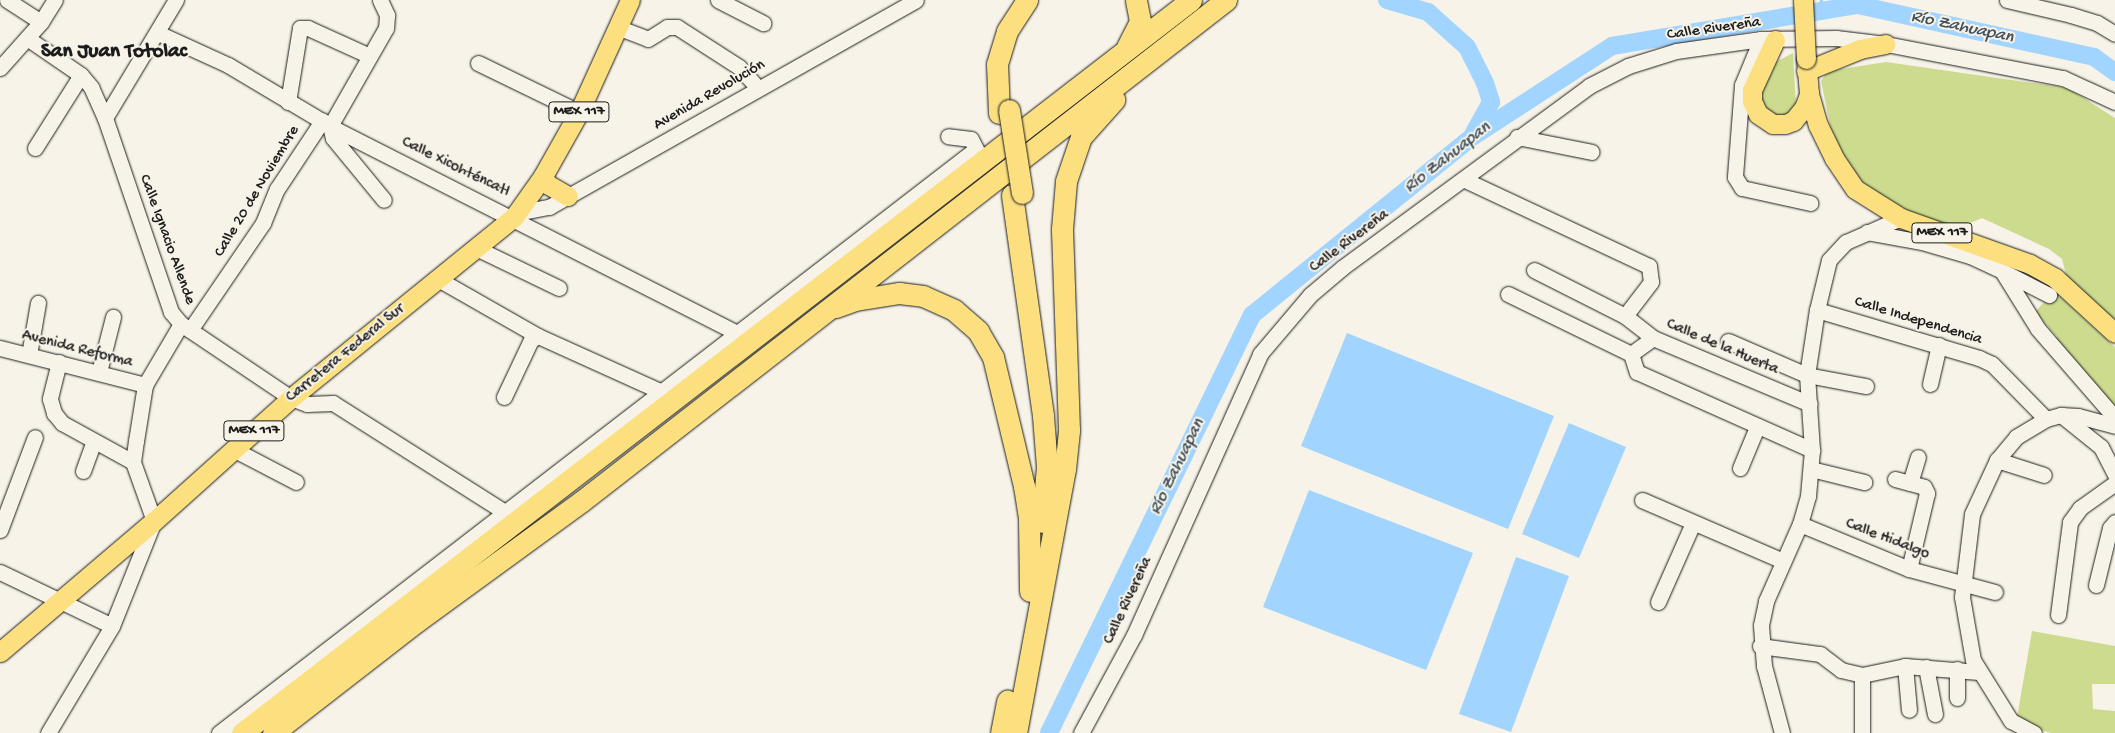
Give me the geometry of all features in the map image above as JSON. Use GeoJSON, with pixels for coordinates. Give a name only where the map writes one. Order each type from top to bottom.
{"type":"FeatureCollection","features":[{"type":"Feature","properties":{"kind":"highway"},"geometry":{"type":"LineString","coordinates":[[1027,0],[1007,31],[997,64],[1055,426],[1057,508]]}},
{"type":"Feature","properties":{"kind":"highway"},"geometry":{"type":"LineString","coordinates":[[1004,111],[1018,34],[1040,0]]}},
{"type":"Feature","properties":{"kind":"highway"},"geometry":{"type":"LineString","coordinates":[[1127,48],[1140,21],[1136,0]]}},
{"type":"Feature","properties":{"kind":"highway"},"geometry":{"type":"LineString","coordinates":[[242,733],[1191,0]]}},
{"type":"Feature","properties":{"kind":"highway"},"geometry":{"type":"LineString","coordinates":[[273,733],[416,622],[582,501],[822,312],[1226,0]]}},
{"type":"Feature","properties":{"kind":"highway"},"geometry":{"type":"LineString","coordinates":[[1016,733],[1057,508],[1069,430],[1062,229],[1066,181],[1081,138],[1128,87],[1133,72]]}},
{"type":"Feature","properties":{"kind":"highway"},"geometry":{"type":"LineString","coordinates":[[1001,733],[1043,518],[1047,467],[1043,416],[1017,194]]}},
{"type":"Feature","properties":{"kind":"highway"},"geometry":{"type":"LineString","coordinates":[[822,312],[855,300],[900,293],[923,296],[954,310],[978,331],[993,357],[1024,486],[1029,518],[1030,590]]}},
{"type":"Feature","properties":{"kind":"main road","name":"MEX 117"},"geometry":{"type":"LineString","coordinates":[[516,215],[543,176],[579,112],[630,0]]}},
{"type":"Feature","properties":{"kind":"main road","name":"MEX 117"},"geometry":{"type":"LineString","coordinates":[[1803,0],[1809,94],[1818,125],[1834,158],[1855,189],[1900,218],[2047,273],[2082,301],[2115,333]]}},
{"type":"Feature","properties":{"kind":"main road"},"geometry":{"type":"LineString","coordinates":[[1768,40],[1752,90],[1752,102],[1758,114],[1773,124],[1785,124],[1793,121],[1804,108],[1809,94]]}},
{"type":"Feature","properties":{"kind":"main road"},"geometry":{"type":"LineString","coordinates":[[1806,65],[1860,49],[1886,44]]}},
{"type":"Feature","properties":{"kind":"main road"},"geometry":{"type":"LineString","coordinates":[[543,176],[547,184],[568,196]]}},
{"type":"Feature","properties":{"kind":"main road","name":"Carretera Federal Sur"},"geometry":{"type":"LineString","coordinates":[[0,652],[154,521],[291,398],[516,215]]}},
{"type":"Feature","properties":{"kind":"street"},"geometry":{"type":"LineString","coordinates":[[7,0],[41,22]]}},
{"type":"Feature","properties":{"kind":"street"},"geometry":{"type":"LineString","coordinates":[[0,68],[41,22],[55,0]]}},
{"type":"Feature","properties":{"kind":"street"},"geometry":{"type":"LineString","coordinates":[[105,118],[158,33],[176,0]]}},
{"type":"Feature","properties":{"kind":"street","name":"Calle 20 de Noviembre"},"geometry":{"type":"LineString","coordinates":[[154,521],[133,462],[145,385],[185,327],[263,223],[277,189],[326,124],[386,28],[387,15],[380,0]]}},
{"type":"Feature","properties":{"kind":"street"},"geometry":{"type":"LineString","coordinates":[[718,0],[762,24]]}},
{"type":"Feature","properties":{"kind":"street","name":"Avenida Revolución"},"geometry":{"type":"LineString","coordinates":[[516,215],[542,210],[916,0]]}},
{"type":"Feature","properties":{"kind":"street"},"geometry":{"type":"LineString","coordinates":[[2006,0],[2071,15],[2115,34]]}},
{"type":"Feature","properties":{"kind":"street"},"geometry":{"type":"LineString","coordinates":[[617,28],[648,39],[667,27],[677,27],[739,67],[758,88]]}},
{"type":"Feature","properties":{"kind":"street"},"geometry":{"type":"LineString","coordinates":[[288,102],[300,28],[308,28],[363,53]]}},
{"type":"Feature","properties":{"kind":"street","name":"Calle Xicohténcatl"},"geometry":{"type":"LineString","coordinates":[[158,33],[228,65],[326,124],[516,215],[738,333]]}},
{"type":"Feature","properties":{"kind":"street"},"geometry":{"type":"LineString","coordinates":[[27,38],[81,75],[35,148]]}},
{"type":"Feature","properties":{"kind":"street","name":"Calle Rivereña"},"geometry":{"type":"LineString","coordinates":[[1081,733],[1134,635],[1260,354],[1310,295],[1342,267],[1465,180],[1517,137],[1589,86],[1628,66],[1676,51],[1768,40],[1836,38],[1886,44],[2063,78],[2115,102]]}},
{"type":"Feature","properties":{"kind":"street"},"geometry":{"type":"LineString","coordinates":[[1768,40],[1742,85],[1737,184],[1742,188],[1810,203]]}},
{"type":"Feature","properties":{"kind":"street"},"geometry":{"type":"LineString","coordinates":[[478,63],[579,112]]}},
{"type":"Feature","properties":{"kind":"street","name":"Calle Ignacio Allende"},"geometry":{"type":"LineString","coordinates":[[81,75],[105,118],[171,312],[185,327],[291,398],[307,404],[333,403],[506,513]]}},
{"type":"Feature","properties":{"kind":"street"},"geometry":{"type":"LineString","coordinates":[[326,124],[333,138],[384,200]]}},
{"type":"Feature","properties":{"kind":"street"},"geometry":{"type":"LineString","coordinates":[[219,733],[384,603],[506,513],[660,391],[976,149],[971,139],[948,136]]}},
{"type":"Feature","properties":{"kind":"street"},"geometry":{"type":"LineString","coordinates":[[1517,137],[1592,152]]}},
{"type":"Feature","properties":{"kind":"street"},"geometry":{"type":"LineString","coordinates":[[1465,180],[1649,266],[1652,274],[1651,282],[1628,320],[1617,347]]}},
{"type":"Feature","properties":{"kind":"street"},"geometry":{"type":"LineString","coordinates":[[1782,733],[1760,646],[1766,601],[1800,524],[1808,496],[1812,450],[1807,375],[1817,310],[1829,260],[1846,242],[1900,218]]}},
{"type":"Feature","properties":{"kind":"street"},"geometry":{"type":"LineString","coordinates":[[1867,232],[1922,242],[1970,256],[2049,295]]}},
{"type":"Feature","properties":{"kind":"street"},"geometry":{"type":"LineString","coordinates":[[476,248],[559,288]]}},
{"type":"Feature","properties":{"kind":"street","name":"Calle de la Huerta"},"geometry":{"type":"LineString","coordinates":[[1534,270],[1628,320],[1653,338],[1810,404]]}},
{"type":"Feature","properties":{"kind":"street"},"geometry":{"type":"LineString","coordinates":[[2002,271],[2038,330],[2115,418]]}},
{"type":"Feature","properties":{"kind":"street"},"geometry":{"type":"LineString","coordinates":[[438,279],[538,336],[660,391]]}},
{"type":"Feature","properties":{"kind":"street"},"geometry":{"type":"LineString","coordinates":[[1508,294],[1632,354],[1638,372],[1757,427],[1812,450]]}},
{"type":"Feature","properties":{"kind":"street"},"geometry":{"type":"LineString","coordinates":[[29,355],[38,304]]}},
{"type":"Feature","properties":{"kind":"street","name":"Calle Independencia"},"geometry":{"type":"LineString","coordinates":[[1817,310],[1939,345],[1992,364],[2053,417],[2101,447],[2115,475]]}},
{"type":"Feature","properties":{"kind":"street"},"geometry":{"type":"LineString","coordinates":[[99,372],[113,317]]}},
{"type":"Feature","properties":{"kind":"street"},"geometry":{"type":"LineString","coordinates":[[504,398],[531,340],[538,336]]}},
{"type":"Feature","properties":{"kind":"street"},"geometry":{"type":"LineString","coordinates":[[1632,354],[1653,338]]}},
{"type":"Feature","properties":{"kind":"street"},"geometry":{"type":"LineString","coordinates":[[1728,341],[1807,375],[1866,386]]}},
{"type":"Feature","properties":{"kind":"street"},"geometry":{"type":"LineString","coordinates":[[1930,384],[1939,345]]}},
{"type":"Feature","properties":{"kind":"street","name":"Avenida Reforma"},"geometry":{"type":"LineString","coordinates":[[0,348],[145,385]]}},
{"type":"Feature","properties":{"kind":"street"},"geometry":{"type":"LineString","coordinates":[[59,362],[50,399],[54,414],[62,423],[133,462]]}},
{"type":"Feature","properties":{"kind":"street"},"geometry":{"type":"LineString","coordinates":[[2034,733],[2010,727],[1979,672],[1967,633],[1962,585],[1972,514],[1997,460],[2016,437],[2053,417],[2078,416],[2115,426]]}},
{"type":"Feature","properties":{"kind":"street"},"geometry":{"type":"LineString","coordinates":[[1740,468],[1757,427]]}},
{"type":"Feature","properties":{"kind":"street"},"geometry":{"type":"LineString","coordinates":[[0,530],[35,437]]}},
{"type":"Feature","properties":{"kind":"street"},"geometry":{"type":"LineString","coordinates":[[83,471],[94,441]]}},
{"type":"Feature","properties":{"kind":"street"},"geometry":{"type":"LineString","coordinates":[[233,449],[296,482]]}},
{"type":"Feature","properties":{"kind":"street"},"geometry":{"type":"LineString","coordinates":[[1910,483],[1918,457]]}},
{"type":"Feature","properties":{"kind":"street"},"geometry":{"type":"LineString","coordinates":[[1997,460],[2044,474]]}},
{"type":"Feature","properties":{"kind":"street"},"geometry":{"type":"LineString","coordinates":[[1811,469],[1864,482]]}},
{"type":"Feature","properties":{"kind":"street"},"geometry":{"type":"LineString","coordinates":[[1895,478],[1924,487],[1927,494],[1909,569]]}},
{"type":"Feature","properties":{"kind":"street"},"geometry":{"type":"LineString","coordinates":[[2058,615],[2070,522],[2080,508],[2115,483]]}},
{"type":"Feature","properties":{"kind":"street"},"geometry":{"type":"LineString","coordinates":[[1642,500],[1783,561]]}},
{"type":"Feature","properties":{"kind":"street"},"geometry":{"type":"LineString","coordinates":[[48,733],[112,626],[154,521]]}},
{"type":"Feature","properties":{"kind":"street"},"geometry":{"type":"LineString","coordinates":[[2096,585],[2110,528],[2115,522]]}},
{"type":"Feature","properties":{"kind":"street"},"geometry":{"type":"LineString","coordinates":[[1658,602],[1693,523]]}},
{"type":"Feature","properties":{"kind":"street","name":"Calle Hidalgo"},"geometry":{"type":"LineString","coordinates":[[1800,524],[1909,569],[1962,585],[1995,592]]}},
{"type":"Feature","properties":{"kind":"street"},"geometry":{"type":"LineString","coordinates":[[0,572],[62,600],[112,626]]}},
{"type":"Feature","properties":{"kind":"street"},"geometry":{"type":"LineString","coordinates":[[1760,646],[1820,654],[1841,670],[1862,675],[1905,666],[1979,672]]}},
{"type":"Feature","properties":{"kind":"street"},"geometry":{"type":"LineString","coordinates":[[1905,666],[1909,710]]}},
{"type":"Feature","properties":{"kind":"street"},"geometry":{"type":"LineString","coordinates":[[1926,667],[1935,714]]}},
{"type":"Feature","properties":{"kind":"street"},"geometry":{"type":"LineString","coordinates":[[1957,669],[1957,698]]}},
{"type":"Feature","properties":{"kind":"street"},"geometry":{"type":"LineString","coordinates":[[1862,675],[1862,733]]}},
{"type":"Feature","properties":{"kind":"green space"},"geometry":{"type":"Polygon","coordinates":[[[1793,53],[1796,107],[1793,114],[1778,120],[1762,109],[1759,86],[1772,64],[1793,53]]]}},
{"type":"Feature","properties":{"kind":"green space"},"geometry":{"type":"Polygon","coordinates":[[[1886,62],[2068,88],[2115,118],[2115,324],[2067,278],[2062,259],[2049,249],[1982,218],[1949,232],[1870,192],[1849,171],[1832,134],[1821,81],[1828,71],[1886,62]]]}},
{"type":"Feature","properties":{"kind":"green space"},"geometry":{"type":"Polygon","coordinates":[[[2025,278],[2057,294],[2115,347],[2115,410],[2049,344],[2057,337],[2035,312],[2045,301],[2025,278]]]}},
{"type":"Feature","properties":{"kind":"green space"},"geometry":{"type":"Polygon","coordinates":[[[2032,631],[2115,646],[2115,684],[2092,684],[2093,709],[2115,711],[2115,733],[2051,733],[2016,723],[2032,631]]]}},
{"type":"Feature","properties":{"kind":"water"},"geometry":{"type":"Polygon","coordinates":[[[1347,333],[1554,416],[1508,529],[1301,446],[1347,333]]]}},
{"type":"Feature","properties":{"kind":"water"},"geometry":{"type":"Polygon","coordinates":[[[1569,423],[1626,447],[1579,558],[1522,534],[1569,423]]]}},
{"type":"Feature","properties":{"kind":"water"},"geometry":{"type":"Polygon","coordinates":[[[1309,490],[1473,553],[1426,670],[1263,607],[1309,490]]]}},
{"type":"Feature","properties":{"kind":"water"},"geometry":{"type":"Polygon","coordinates":[[[1516,557],[1569,576],[1511,732],[1459,714],[1516,557]]]}},
{"type":"Feature","properties":{"kind":"waterway"},"geometry":{"type":"LineString","coordinates":[[1387,0],[1428,12],[1467,47],[1485,83],[1491,102],[1473,134]]}},
{"type":"Feature","properties":{"kind":"waterway"},"geometry":{"type":"LineString","coordinates":[[1819,11],[1821,0]]}},
{"type":"Feature","properties":{"kind":"waterway","name":"Río Zahuapan"},"geometry":{"type":"LineString","coordinates":[[1049,733],[1252,315],[1472,137],[1612,46],[1858,5],[2094,57],[2115,72]]}},
{"type":"Feature","properties":{"kind":"district","name":"San Juan Totolac"},"geometry":{"type":"Point","coordinates":[114,53]}}]}
